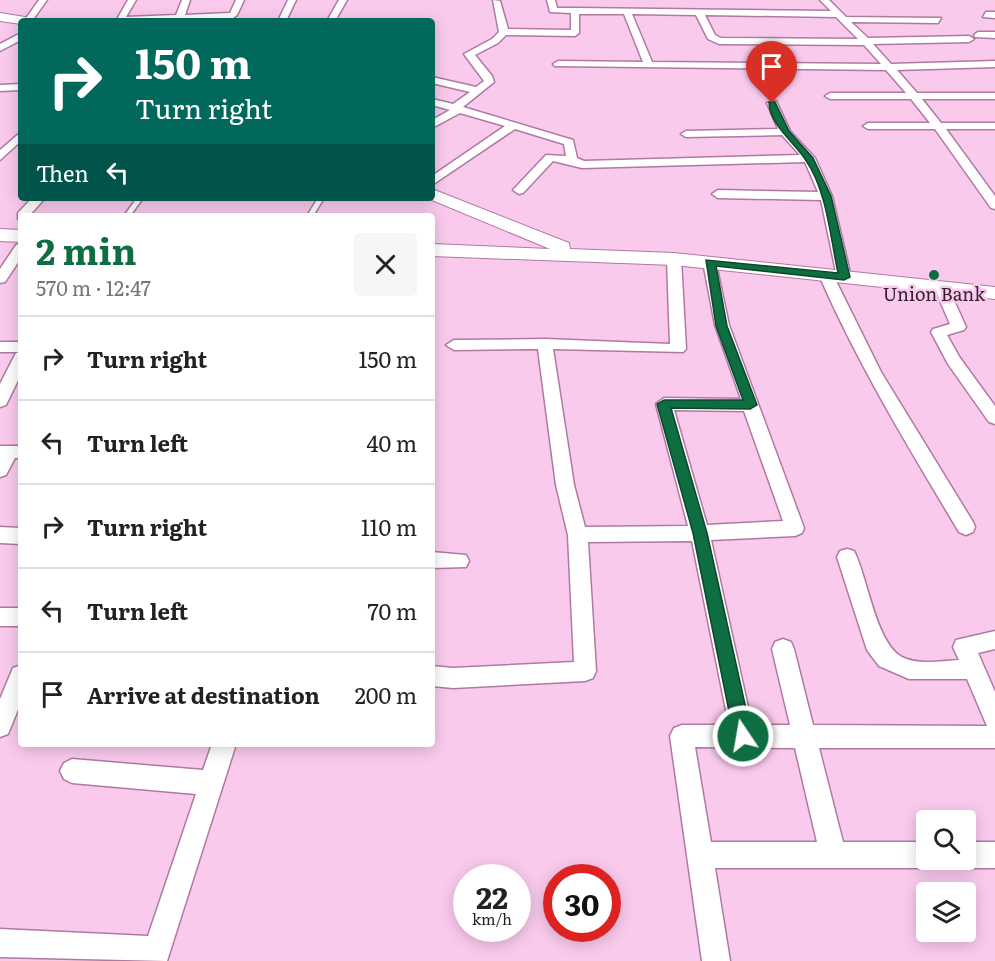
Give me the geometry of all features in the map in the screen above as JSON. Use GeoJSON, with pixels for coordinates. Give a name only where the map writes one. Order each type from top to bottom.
{"type":"FeatureCollection","features":[{"type":"Feature","properties":{"kind":"street"},"geometry":{"type":"LineString","coordinates":[[29,18],[43,0]]}},
{"type":"Feature","properties":{"kind":"street"},"geometry":{"type":"LineString","coordinates":[[122,18],[132,0]]}},
{"type":"Feature","properties":{"kind":"street"},"geometry":{"type":"LineString","coordinates":[[180,17],[186,0]]}},
{"type":"Feature","properties":{"kind":"street"},"geometry":{"type":"LineString","coordinates":[[160,18],[233,15],[240,0]]}},
{"type":"Feature","properties":{"kind":"street"},"geometry":{"type":"LineString","coordinates":[[283,18],[292,0]]}},
{"type":"Feature","properties":{"kind":"street"},"geometry":{"type":"LineString","coordinates":[[333,18],[343,0]]}},
{"type":"Feature","properties":{"kind":"street"},"geometry":{"type":"LineString","coordinates":[[551,0],[553,10],[716,12],[938,20]]}},
{"type":"Feature","properties":{"kind":"street"},"geometry":{"type":"LineString","coordinates":[[712,0],[716,12]]}},
{"type":"Feature","properties":{"kind":"street"},"geometry":{"type":"LineString","coordinates":[[824,0],[843,17],[888,67],[995,205]]}},
{"type":"Feature","properties":{"kind":"street"},"geometry":{"type":"LineString","coordinates":[[496,1],[504,32]]}},
{"type":"Feature","properties":{"kind":"street"},"geometry":{"type":"LineString","coordinates":[[435,123],[479,91],[490,79],[469,54],[495,41],[504,32],[575,33],[575,11]]}},
{"type":"Feature","properties":{"kind":"street"},"geometry":{"type":"LineString","coordinates":[[627,12],[650,66]]}},
{"type":"Feature","properties":{"kind":"street"},"geometry":{"type":"LineString","coordinates":[[699,12],[711,43],[864,41],[995,35]]}},
{"type":"Feature","properties":{"kind":"street"},"geometry":{"type":"LineString","coordinates":[[0,17],[18,20]]}},
{"type":"Feature","properties":{"kind":"street"},"geometry":{"type":"LineString","coordinates":[[0,48],[18,38]]}},
{"type":"Feature","properties":{"kind":"street"},"geometry":{"type":"LineString","coordinates":[[712,56],[718,67]]}},
{"type":"Feature","properties":{"kind":"street"},"geometry":{"type":"LineString","coordinates":[[558,64],[718,67],[888,67],[995,64]]}},
{"type":"Feature","properties":{"kind":"street"},"geometry":{"type":"LineString","coordinates":[[435,81],[479,91]]}},
{"type":"Feature","properties":{"kind":"street"},"geometry":{"type":"LineString","coordinates":[[0,88],[18,87]]}},
{"type":"Feature","properties":{"kind":"street"},"geometry":{"type":"LineString","coordinates":[[830,96],[995,96]]}},
{"type":"Feature","properties":{"kind":"street"},"geometry":{"type":"LineString","coordinates":[[435,103],[515,124],[569,142],[572,160]]}},
{"type":"Feature","properties":{"kind":"street"},"geometry":{"type":"LineString","coordinates":[[772,103],[785,132],[809,158],[826,196],[835,276],[847,325],[872,372],[966,527]]}},
{"type":"Feature","properties":{"kind":"street"},"geometry":{"type":"LineString","coordinates":[[435,179],[515,124]]}},
{"type":"Feature","properties":{"kind":"street"},"geometry":{"type":"LineString","coordinates":[[868,126],[937,128],[995,126]]}},
{"type":"Feature","properties":{"kind":"street"},"geometry":{"type":"LineString","coordinates":[[686,134],[785,132]]}},
{"type":"Feature","properties":{"kind":"street"},"geometry":{"type":"LineString","coordinates":[[2,155],[18,138]]}},
{"type":"Feature","properties":{"kind":"street"},"geometry":{"type":"LineString","coordinates":[[2,155],[18,154]]}},
{"type":"Feature","properties":{"kind":"street"},"geometry":{"type":"LineString","coordinates":[[519,190],[550,157],[572,160],[582,165],[809,158]]}},
{"type":"Feature","properties":{"kind":"street"},"geometry":{"type":"LineString","coordinates":[[718,194],[826,196]]}},
{"type":"Feature","properties":{"kind":"street"},"geometry":{"type":"LineString","coordinates":[[435,195],[579,254]]}},
{"type":"Feature","properties":{"kind":"street"},"geometry":{"type":"LineString","coordinates":[[26,213],[36,201]]}},
{"type":"Feature","properties":{"kind":"street"},"geometry":{"type":"LineString","coordinates":[[9,235],[18,223]]}},
{"type":"Feature","properties":{"kind":"street"},"geometry":{"type":"LineString","coordinates":[[435,250],[674,258],[995,293]]}},
{"type":"Feature","properties":{"kind":"street"},"geometry":{"type":"LineString","coordinates":[[0,279],[18,252]]}},
{"type":"Feature","properties":{"kind":"street"},"geometry":{"type":"LineString","coordinates":[[454,345],[545,344],[678,350],[674,258]]}},
{"type":"Feature","properties":{"kind":"street"},"geometry":{"type":"LineString","coordinates":[[578,535],[700,533],[795,528],[722,326],[710,262]]}},
{"type":"Feature","properties":{"kind":"street"},"geometry":{"type":"LineString","coordinates":[[941,287],[959,327],[938,332],[952,360],[995,418]]}},
{"type":"Feature","properties":{"kind":"street"},"geometry":{"type":"LineString","coordinates":[[435,676],[453,678],[585,671],[578,535],[566,485],[545,344]]}},
{"type":"Feature","properties":{"kind":"street"},"geometry":{"type":"LineString","coordinates":[[0,347],[18,347]]}},
{"type":"Feature","properties":{"kind":"street"},"geometry":{"type":"LineString","coordinates":[[0,401],[18,363]]}},
{"type":"Feature","properties":{"kind":"street"},"geometry":{"type":"LineString","coordinates":[[743,736],[700,533],[664,404],[750,405]]}},
{"type":"Feature","properties":{"kind":"street"},"geometry":{"type":"LineString","coordinates":[[0,470],[10,452]]}},
{"type":"Feature","properties":{"kind":"street"},"geometry":{"type":"LineString","coordinates":[[0,535],[18,536]]}},
{"type":"Feature","properties":{"kind":"street"},"geometry":{"type":"LineString","coordinates":[[848,557],[878,650],[884,660],[899,669],[974,669]]}},
{"type":"Feature","properties":{"kind":"street"},"geometry":{"type":"LineString","coordinates":[[435,560],[459,561]]}},
{"type":"Feature","properties":{"kind":"street"},"geometry":{"type":"LineString","coordinates":[[0,617],[18,617]]}},
{"type":"Feature","properties":{"kind":"street"},"geometry":{"type":"LineString","coordinates":[[995,640],[964,647],[995,718]]}},
{"type":"Feature","properties":{"kind":"street"},"geometry":{"type":"LineString","coordinates":[[783,649],[833,854]]}},
{"type":"Feature","properties":{"kind":"street"},"geometry":{"type":"LineString","coordinates":[[0,726],[18,682]]}},
{"type":"Feature","properties":{"kind":"street"},"geometry":{"type":"LineString","coordinates":[[716,961],[698,855],[682,736],[995,737]]}},
{"type":"Feature","properties":{"kind":"street"},"geometry":{"type":"LineString","coordinates":[[0,943],[155,956],[223,747]]}},
{"type":"Feature","properties":{"kind":"street"},"geometry":{"type":"LineString","coordinates":[[72,771],[211,783]]}},
{"type":"Feature","properties":{"kind":"street"},"geometry":{"type":"LineString","coordinates":[[698,855],[916,855]]}},
{"type":"Feature","properties":{"kind":"street"},"geometry":{"type":"LineString","coordinates":[[976,855],[995,855]]}},
{"type":"Feature","properties":{"kind":"place","name":"Union Bank"},"geometry":{"type":"Point","coordinates":[934,275]}},
{"type":"Feature","properties":{"kind":"route"},"geometry":{"type":"LineString","coordinates":[[743,736],[700,533],[664,404],[750,405],[722,326],[710,262],[844,277],[826,196],[809,158],[785,132],[772,103]]}}]}
